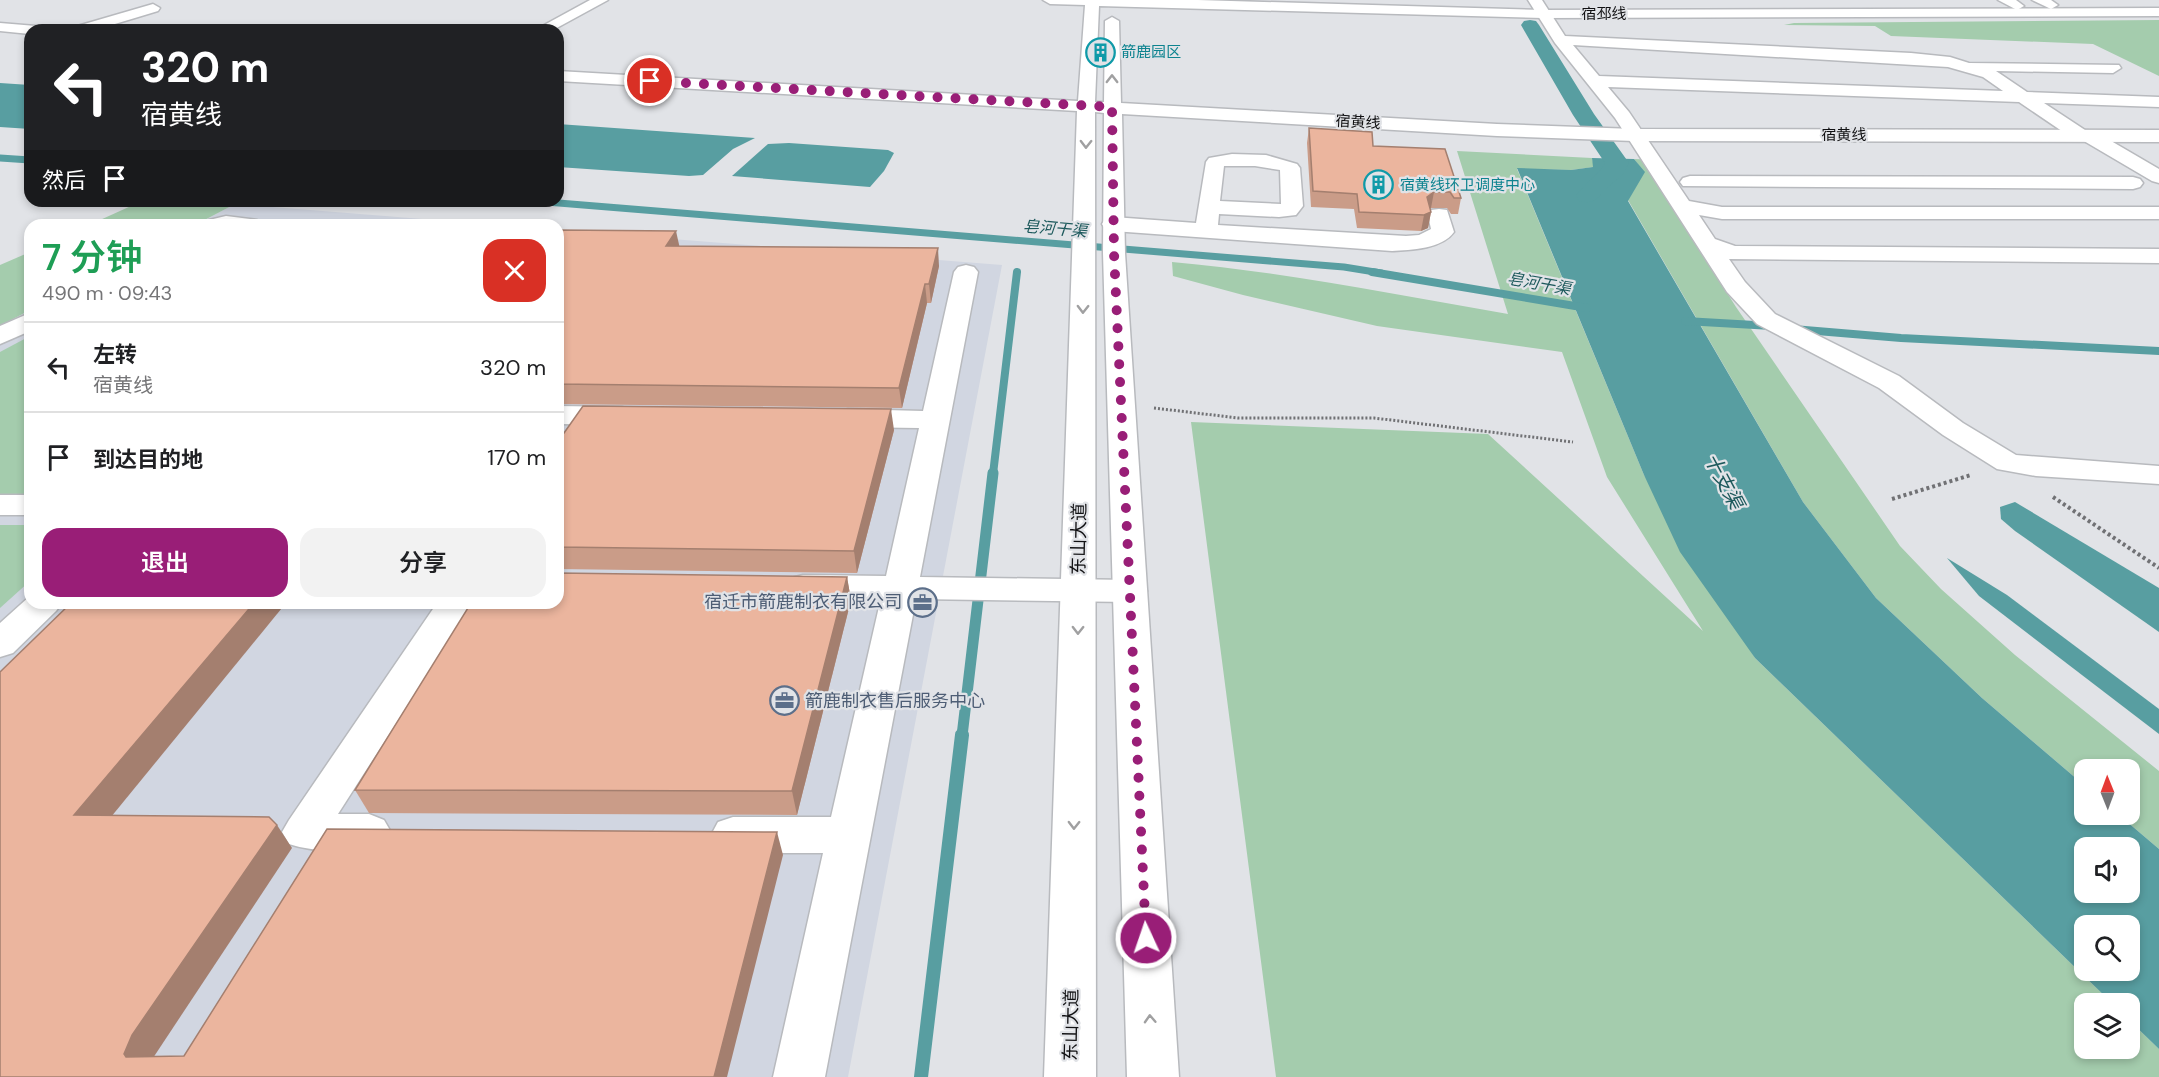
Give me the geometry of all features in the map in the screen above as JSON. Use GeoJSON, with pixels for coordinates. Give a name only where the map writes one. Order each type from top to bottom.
{"type":"FeatureCollection","features":[{"type":"Feature","properties":{"kind":"main road"},"geometry":{"type":"LineString","coordinates":[[554,24],[601,0]]}},
{"type":"Feature","properties":{"kind":"main road","name":"宿邳线"},"geometry":{"type":"LineString","coordinates":[[1050,0],[1112,3],[2159,12]]}},
{"type":"Feature","properties":{"kind":"main road","name":"宿邳线"},"geometry":{"type":"LineString","coordinates":[[1250,0],[1622,8],[2011,3],[2159,4]]}},
{"type":"Feature","properties":{"kind":"main road","name":"东山大道"},"geometry":{"type":"LineString","coordinates":[[1092,2],[1086,106],[1121,404],[1153,1077]]}},
{"type":"Feature","properties":{"kind":"main road","name":"东山大道"},"geometry":{"type":"LineString","coordinates":[[1070,1077],[1078,590],[1112,107],[1112,3]]}},
{"type":"Feature","properties":{"kind":"main road"},"geometry":{"type":"LineString","coordinates":[[1539,7],[1560,40],[1623,116],[1627,134],[1682,206],[1746,299],[1779,326],[1869,369],[1905,392],[1953,429],[2008,463],[2159,475]]}},
{"type":"Feature","properties":{"kind":"main road"},"geometry":{"type":"LineString","coordinates":[[99,24],[153,8]]}},
{"type":"Feature","properties":{"kind":"main road"},"geometry":{"type":"LineString","coordinates":[[0,27],[24,29]]}},
{"type":"Feature","properties":{"kind":"main road"},"geometry":{"type":"LineString","coordinates":[[1560,40],[1911,58],[1967,66],[2113,68]]}},
{"type":"Feature","properties":{"kind":"main road"},"geometry":{"type":"LineString","coordinates":[[1967,66],[1989,74],[2085,135],[2159,177]]}},
{"type":"Feature","properties":{"kind":"main road","name":"宿黄线"},"geometry":{"type":"LineString","coordinates":[[564,76],[1497,130],[1627,134],[2159,136]]}},
{"type":"Feature","properties":{"kind":"main road"},"geometry":{"type":"LineString","coordinates":[[1594,81],[2159,102]]}},
{"type":"Feature","properties":{"kind":"main road"},"geometry":{"type":"LineString","coordinates":[[2056,135],[2159,199]]}},
{"type":"Feature","properties":{"kind":"main road"},"geometry":{"type":"LineString","coordinates":[[1690,182],[2133,183]]}},
{"type":"Feature","properties":{"kind":"main road"},"geometry":{"type":"LineString","coordinates":[[1682,206],[1722,213],[2159,213]]}},
{"type":"Feature","properties":{"kind":"main road"},"geometry":{"type":"LineString","coordinates":[[1206,232],[1209,207]]}},
{"type":"Feature","properties":{"kind":"main road"},"geometry":{"type":"LineString","coordinates":[[1102,242],[1206,232],[1392,244],[1418,243],[1443,232],[1439,214]]}},
{"type":"Feature","properties":{"kind":"main road"},"geometry":{"type":"LineString","coordinates":[[1708,244],[1733,253],[2159,256]]}},
{"type":"Feature","properties":{"kind":"main road"},"geometry":{"type":"LineString","coordinates":[[799,1077],[966,273]]}},
{"type":"Feature","properties":{"kind":"main road"},"geometry":{"type":"LineString","coordinates":[[0,336],[24,324]]}},
{"type":"Feature","properties":{"kind":"main road"},"geometry":{"type":"LineString","coordinates":[[567,423],[650,416]]}},
{"type":"Feature","properties":{"kind":"main road"},"geometry":{"type":"LineString","coordinates":[[817,418],[935,420]]}},
{"type":"Feature","properties":{"kind":"main road"},"geometry":{"type":"LineString","coordinates":[[0,505],[24,505]]}},
{"type":"Feature","properties":{"kind":"main road"},"geometry":{"type":"LineString","coordinates":[[771,585],[1130,591]]}},
{"type":"Feature","properties":{"kind":"main road"},"geometry":{"type":"LineString","coordinates":[[0,644],[38,609]]}},
{"type":"Feature","properties":{"kind":"main road"},"geometry":{"type":"LineString","coordinates":[[411,833],[303,832],[451,609]]}},
{"type":"Feature","properties":{"kind":"main road"},"geometry":{"type":"LineString","coordinates":[[303,871],[328,832]]}},
{"type":"Feature","properties":{"kind":"main road"},"geometry":{"type":"LineString","coordinates":[[695,834],[849,835]]}},
{"type":"Feature","properties":{"kind":"path"},"geometry":{"type":"LineString","coordinates":[[1121,404],[1238,418],[1374,418],[1573,442]]}},
{"type":"Feature","properties":{"kind":"path"},"geometry":{"type":"LineString","coordinates":[[1892,499],[2008,463],[2042,490],[2159,568]]}},
{"type":"Feature","properties":{"kind":"shaded area"},"geometry":{"type":"Polygon","coordinates":[[[229,207],[272,207],[422,219],[206,219],[229,207]]]}},
{"type":"Feature","properties":{"kind":"shaded area"},"geometry":{"type":"Polygon","coordinates":[[[564,230],[1002,265],[848,1077],[0,1077],[0,326],[24,313],[24,609],[564,609],[564,230]]]}},
{"type":"Feature","properties":{"kind":"green space"},"geometry":{"type":"Polygon","coordinates":[[[2159,20],[2159,76],[2093,44],[1891,36],[1875,26],[1784,25],[1794,23],[2159,20]]]}},
{"type":"Feature","properties":{"kind":"green space"},"geometry":{"type":"Polygon","coordinates":[[[1457,151],[1592,158],[1594,167],[1571,170],[1517,169],[1644,475],[1755,658],[2074,966],[2074,981],[2089,981],[2102,993],[2074,993],[2074,1059],[2140,1059],[2140,1031],[2159,1049],[2159,1077],[1276,1077],[1191,422],[1488,434],[1703,631],[1607,477],[1562,352],[1377,326],[1173,276],[1172,262],[1341,285],[1508,314],[1457,151]]]}},
{"type":"Feature","properties":{"kind":"green space"},"geometry":{"type":"Polygon","coordinates":[[[1634,159],[1662,160],[1671,174],[1672,206],[1736,307],[1900,546],[1941,589],[2015,655],[2159,771],[2159,849],[2131,825],[2140,825],[2140,759],[2074,759],[2074,777],[1982,698],[1876,598],[1803,502],[1628,200],[1644,172],[1634,159]]]}},
{"type":"Feature","properties":{"kind":"green space"},"geometry":{"type":"Polygon","coordinates":[[[129,207],[229,207],[206,219],[102,219],[129,207]]]}},
{"type":"Feature","properties":{"kind":"green space"},"geometry":{"type":"Polygon","coordinates":[[[24,255],[24,313],[0,326],[0,265],[24,255]]]}},
{"type":"Feature","properties":{"kind":"green space"},"geometry":{"type":"Polygon","coordinates":[[[24,339],[24,496],[0,496],[0,352],[24,339]]]}},
{"type":"Feature","properties":{"kind":"green space"},"geometry":{"type":"Polygon","coordinates":[[[0,525],[24,525],[24,586],[0,608],[0,525]]]}},
{"type":"Feature","properties":{"kind":"water"},"geometry":{"type":"Polygon","coordinates":[[[0,83],[24,85],[24,129],[0,127],[0,83]]]}},
{"type":"Feature","properties":{"kind":"water"},"geometry":{"type":"Polygon","coordinates":[[[564,124],[755,138],[733,149],[703,175],[564,167],[564,124]]]}},
{"type":"Feature","properties":{"kind":"water"},"geometry":{"type":"Polygon","coordinates":[[[789,143],[888,150],[894,153],[884,171],[870,187],[732,176],[768,144],[789,143]]]}},
{"type":"Feature","properties":{"kind":"water"},"geometry":{"type":"Polygon","coordinates":[[[1592,158],[1634,159],[1645,172],[1628,201],[1803,502],[1876,598],[1982,698],[2074,777],[2074,825],[2131,825],[2159,849],[2159,1049],[2140,1031],[2140,993],[2102,993],[2089,981],[2140,981],[2140,915],[2074,915],[2074,966],[1755,658],[1680,552],[1644,475],[1517,168],[1571,170],[1593,167],[1592,158]]]}},
{"type":"Feature","properties":{"kind":"water"},"geometry":{"type":"Polygon","coordinates":[[[2015,502],[2159,588],[2159,632],[2001,519],[2000,507],[2015,502]]]}},
{"type":"Feature","properties":{"kind":"water"},"geometry":{"type":"Polygon","coordinates":[[[1947,558],[2007,595],[2159,709],[2159,734],[1979,596],[1947,558]]]}},
{"type":"Feature","properties":{"kind":"building","name":"宿黄线环卫调度中心"},"geometry":{"type":"Polygon","coordinates":[[[1309,128],[1372,132],[1373,146],[1445,149],[1461,198],[1454,198],[1450,192],[1434,192],[1427,197],[1431,212],[1424,215],[1359,212],[1357,194],[1313,191],[1309,128]]]}},
{"type":"Feature","properties":{"kind":"building"},"geometry":{"type":"Polygon","coordinates":[[[564,230],[676,231],[666,246],[938,248],[929,284],[925,284],[899,388],[564,384],[564,230]]]}},
{"type":"Feature","properties":{"kind":"building"},"geometry":{"type":"Polygon","coordinates":[[[583,406],[891,409],[854,551],[564,547],[564,433],[583,406]]]}},
{"type":"Feature","properties":{"kind":"building"},"geometry":{"type":"Polygon","coordinates":[[[564,573],[847,577],[792,791],[355,790],[467,609],[564,609],[564,573]]]}},
{"type":"Feature","properties":{"kind":"building"},"geometry":{"type":"Polygon","coordinates":[[[65,609],[249,609],[74,815],[269,817],[277,825],[132,1035],[124,1054],[126,1057],[184,1056],[327,829],[777,832],[714,1077],[0,1077],[0,672],[65,609]]]}},
{"type":"Feature","properties":{"kind":"waterway","name":"十支渠"},"geometry":{"type":"LineString","coordinates":[[1530,25],[1584,115],[1617,163],[1610,176],[1598,183],[1588,196]]}},
{"type":"Feature","properties":{"kind":"waterway","name":"皂河干渠"},"geometry":{"type":"LineString","coordinates":[[0,158],[24,160]]}},
{"type":"Feature","properties":{"kind":"waterway","name":"皂河干渠"},"geometry":{"type":"LineString","coordinates":[[564,203],[1344,267],[1381,273]]}},
{"type":"Feature","properties":{"kind":"waterway"},"geometry":{"type":"LineString","coordinates":[[993,474],[1017,272]]}},
{"type":"Feature","properties":{"kind":"waterway","name":"皂河干渠"},"geometry":{"type":"LineString","coordinates":[[1372,272],[1587,308]]}},
{"type":"Feature","properties":{"kind":"waterway"},"geometry":{"type":"LineString","coordinates":[[1685,321],[1772,326]]}},
{"type":"Feature","properties":{"kind":"waterway"},"geometry":{"type":"LineString","coordinates":[[1793,329],[1901,338],[2159,351]]}},
{"type":"Feature","properties":{"kind":"waterway"},"geometry":{"type":"LineString","coordinates":[[962,736],[993,473]]}},
{"type":"Feature","properties":{"kind":"waterway"},"geometry":{"type":"LineString","coordinates":[[921,1077],[962,735]]}},
{"type":"Feature","properties":{"kind":"place","name":"箭鹿园区"},"geometry":{"type":"Point","coordinates":[1100,52]}},
{"type":"Feature","properties":{"kind":"place","name":"宿黄线环卫调度中心"},"geometry":{"type":"Point","coordinates":[1379,185]}},
{"type":"Feature","properties":{"kind":"place","name":"宿迁市箭鹿制衣有限公司"},"geometry":{"type":"Point","coordinates":[923,602]}},
{"type":"Feature","properties":{"kind":"place","name":"箭鹿制衣售后服务中心"},"geometry":{"type":"Point","coordinates":[784,701]}},
{"type":"Feature","properties":{"kind":"route"},"geometry":{"type":"LineString","coordinates":[[650,81],[1112,107],[1114,253],[1146,938]]}}]}
